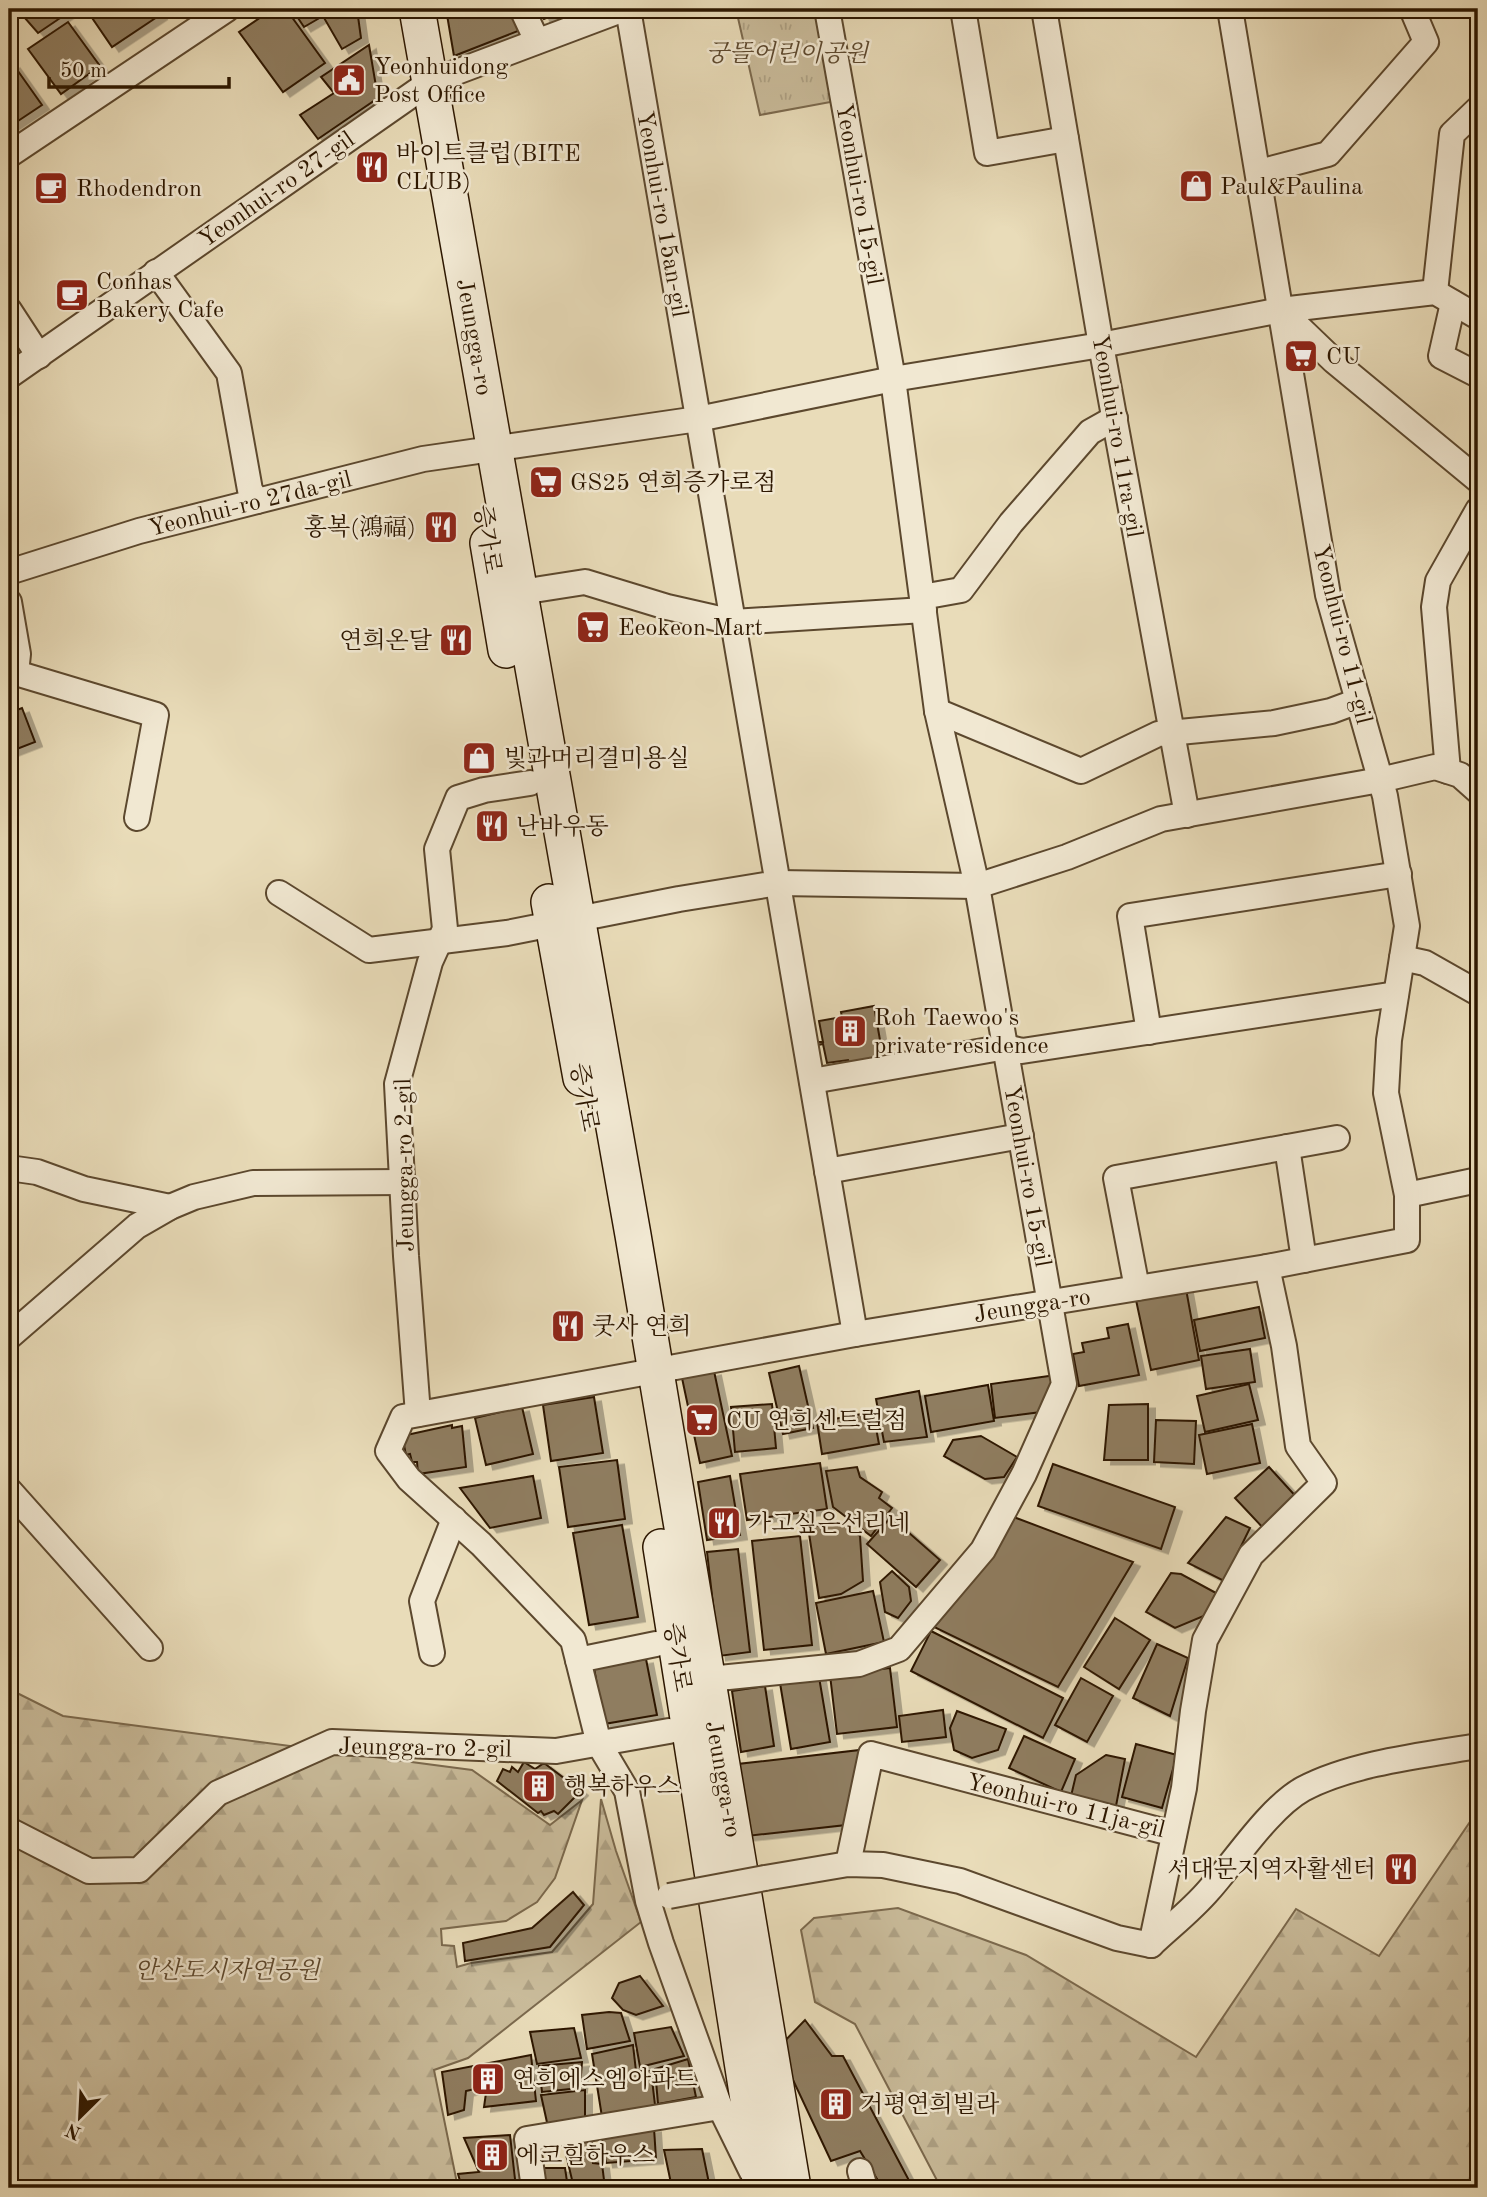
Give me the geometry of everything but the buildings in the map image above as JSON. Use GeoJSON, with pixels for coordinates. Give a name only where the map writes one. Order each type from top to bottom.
{"type":"FeatureCollection","features":[{"type":"Feature","properties":{"kind":"main road"},"geometry":{"type":"LineString","coordinates":[[394,9],[419,90]]}},
{"type":"Feature","properties":{"kind":"main road","name":"Jeungga-ro"},"geometry":{"type":"LineString","coordinates":[[417,9],[419,90],[484,450],[522,593],[564,921],[645,1372],[709,1679],[713,1722],[793,2188]]}},
{"type":"Feature","properties":{"kind":"main road","name":"증가로"},"geometry":{"type":"LineString","coordinates":[[484,450],[530,783],[564,921]]}},
{"type":"Feature","properties":{"kind":"main road","name":"증가로"},"geometry":{"type":"LineString","coordinates":[[645,1372],[761,2188]]}},
{"type":"Feature","properties":{"kind":"street"},"geometry":{"type":"LineString","coordinates":[[9,155],[227,9]]}},
{"type":"Feature","properties":{"kind":"street"},"geometry":{"type":"LineString","coordinates":[[522,9],[537,41]]}},
{"type":"Feature","properties":{"kind":"street"},"geometry":{"type":"LineString","coordinates":[[419,90],[537,41],[626,9]]}},
{"type":"Feature","properties":{"kind":"street","name":"Yeonhui-ro 15an-gil"},"geometry":{"type":"LineString","coordinates":[[626,9],[855,1334]]}},
{"type":"Feature","properties":{"kind":"street","name":"Yeonhui-ro 15-gil"},"geometry":{"type":"LineString","coordinates":[[709,1679],[859,1664],[899,1649],[983,1550],[1024,1474],[1064,1384],[977,886],[937,711],[893,379],[827,9]]}},
{"type":"Feature","properties":{"kind":"street"},"geometry":{"type":"LineString","coordinates":[[963,9],[987,153],[1066,139]]}},
{"type":"Feature","properties":{"kind":"street","name":"Yeonhui-ro 11ra-gil"},"geometry":{"type":"LineString","coordinates":[[1044,9],[1101,345],[1187,814]]}},
{"type":"Feature","properties":{"kind":"street","name":"Yeonhui-ro 11-gil"},"geometry":{"type":"LineString","coordinates":[[1230,9],[1328,595],[1380,780],[1407,926],[1389,1040],[1386,1093],[1407,1195],[1407,1240]]}},
{"type":"Feature","properties":{"kind":"street"},"geometry":{"type":"LineString","coordinates":[[1259,172],[1328,154],[1426,42],[1412,9]]}},
{"type":"Feature","properties":{"kind":"street","name":"Yeonhui-ro 27-gil"},"geometry":{"type":"LineString","coordinates":[[9,376],[419,90]]}},
{"type":"Feature","properties":{"kind":"street"},"geometry":{"type":"LineString","coordinates":[[1478,108],[1452,134],[1441,356],[1478,375]]}},
{"type":"Feature","properties":{"kind":"street"},"geometry":{"type":"LineString","coordinates":[[156,272],[229,373],[250,490],[257,501]]}},
{"type":"Feature","properties":{"kind":"street"},"geometry":{"type":"LineString","coordinates":[[484,450],[698,419],[893,379],[1101,345],[1280,310],[1444,297],[1478,317]]}},
{"type":"Feature","properties":{"kind":"street"},"geometry":{"type":"LineString","coordinates":[[9,310],[39,356]]}},
{"type":"Feature","properties":{"kind":"street"},"geometry":{"type":"LineString","coordinates":[[1280,310],[1334,361],[1478,480]]}},
{"type":"Feature","properties":{"kind":"street"},"geometry":{"type":"LineString","coordinates":[[522,593],[585,582],[667,607],[733,622],[923,604],[961,590],[1012,523],[1090,432],[1115,418]]}},
{"type":"Feature","properties":{"kind":"street","name":"Yeonhui-ro 27da-gil"},"geometry":{"type":"LineString","coordinates":[[9,572],[139,531],[423,459],[484,450]]}},
{"type":"Feature","properties":{"kind":"street"},"geometry":{"type":"LineString","coordinates":[[1448,771],[1434,607],[1438,581],[1478,510]]}},
{"type":"Feature","properties":{"kind":"street"},"geometry":{"type":"LineString","coordinates":[[9,602],[18,654],[13,675],[156,715],[137,818]]}},
{"type":"Feature","properties":{"kind":"street"},"geometry":{"type":"LineString","coordinates":[[937,711],[1081,771],[1158,734],[1274,723],[1331,711],[1358,701]]}},
{"type":"Feature","properties":{"kind":"street"},"geometry":{"type":"LineString","coordinates":[[279,892],[369,950],[507,933],[778,883],[977,886],[1067,857],[1161,820],[1380,780],[1435,767],[1460,775],[1478,790]]}},
{"type":"Feature","properties":{"kind":"street"},"geometry":{"type":"LineString","coordinates":[[440,942],[444,929],[438,849],[458,797],[530,783]]}},
{"type":"Feature","properties":{"kind":"street"},"geometry":{"type":"LineString","coordinates":[[1149,1031],[1130,916],[1398,874]]}},
{"type":"Feature","properties":{"kind":"street","name":"Jeungga-ro 2-gil"},"geometry":{"type":"LineString","coordinates":[[418,1414],[397,1084],[430,962],[440,942]]}},
{"type":"Feature","properties":{"kind":"street"},"geometry":{"type":"LineString","coordinates":[[1402,958],[1425,962],[1478,993]]}},
{"type":"Feature","properties":{"kind":"street","name":"Yeonhui-ro 15-gil"},"geometry":{"type":"LineString","coordinates":[[1006,1047],[1022,1051],[1396,994]]}},
{"type":"Feature","properties":{"kind":"street"},"geometry":{"type":"LineString","coordinates":[[812,1081],[1006,1047]]}},
{"type":"Feature","properties":{"kind":"street"},"geometry":{"type":"LineString","coordinates":[[827,1171],[1021,1136]]}},
{"type":"Feature","properties":{"kind":"street"},"geometry":{"type":"LineString","coordinates":[[1137,1288],[1116,1178],[1337,1138]]}},
{"type":"Feature","properties":{"kind":"street"},"geometry":{"type":"LineString","coordinates":[[1287,1147],[1304,1260]]}},
{"type":"Feature","properties":{"kind":"street"},"geometry":{"type":"LineString","coordinates":[[9,1168],[37,1172],[84,1189],[170,1207]]}},
{"type":"Feature","properties":{"kind":"street"},"geometry":{"type":"LineString","coordinates":[[1407,1195],[1478,1180]]}},
{"type":"Feature","properties":{"kind":"street"},"geometry":{"type":"LineString","coordinates":[[9,1337],[137,1226],[194,1197],[253,1183],[404,1182]]}},
{"type":"Feature","properties":{"kind":"street","name":"Jeungga-ro"},"geometry":{"type":"LineString","coordinates":[[418,1414],[855,1334],[1267,1267],[1407,1240]]}},
{"type":"Feature","properties":{"kind":"street","name":"Yeonhui-ro 11ja-gil"},"geometry":{"type":"LineString","coordinates":[[848,1864],[871,1754],[1174,1834],[1184,1788],[1205,1640],[1251,1555],[1324,1483],[1298,1446],[1284,1346],[1267,1267]]}},
{"type":"Feature","properties":{"kind":"street"},"geometry":{"type":"LineString","coordinates":[[418,1414],[403,1417],[388,1451],[409,1479],[481,1544],[573,1640],[599,1744],[626,1791],[720,2107],[761,2188]]}},
{"type":"Feature","properties":{"kind":"street"},"geometry":{"type":"LineString","coordinates":[[9,1490],[150,1648]]}},
{"type":"Feature","properties":{"kind":"street"},"geometry":{"type":"LineString","coordinates":[[432,1653],[422,1601],[454,1519]]}},
{"type":"Feature","properties":{"kind":"street"},"geometry":{"type":"LineString","coordinates":[[578,1660],[656,1644]]}},
{"type":"Feature","properties":{"kind":"street","name":"Jeungga-ro 2-gil"},"geometry":{"type":"LineString","coordinates":[[9,1830],[89,1871],[139,1870],[219,1793],[332,1742],[556,1751],[669,1731]]}},
{"type":"Feature","properties":{"kind":"street"},"geometry":{"type":"LineString","coordinates":[[1151,1945],[1207,1893],[1276,1811],[1301,1790],[1331,1777],[1410,1757],[1478,1746]]}},
{"type":"Feature","properties":{"kind":"street"},"geometry":{"type":"LineString","coordinates":[[1151,1945],[1174,1834]]}},
{"type":"Feature","properties":{"kind":"street"},"geometry":{"type":"LineString","coordinates":[[659,1898],[848,1864],[883,1865],[960,1881],[1117,1938],[1151,1945]]}},
{"type":"Feature","properties":{"kind":"street"},"geometry":{"type":"LineString","coordinates":[[534,2188],[527,2139],[720,2107]]}},
{"type":"Feature","properties":{"kind":"green space","name":"궁뜰어린이공원"},"geometry":{"type":"Polygon","coordinates":[[[736,9],[820,9],[836,101],[760,115],[736,9]]]}},
{"type":"Feature","properties":{"kind":"green space","name":"안산도시자연공원"},"geometry":{"type":"Polygon","coordinates":[[[9,1689],[63,1716],[472,1770],[550,1825],[582,1800],[555,1878],[537,1902],[506,1921],[441,1929],[442,1945],[454,1946],[457,1967],[552,1952],[593,1904],[601,1799],[641,1922],[468,2058],[434,2070],[458,2188],[9,2188],[9,1689]]]}},
{"type":"Feature","properties":{"kind":"green space"},"geometry":{"type":"Polygon","coordinates":[[[1478,1810],[1478,2188],[941,2188],[855,2024],[815,2002],[801,1930],[814,1918],[898,1908],[1026,1955],[1196,2057],[1296,1909],[1379,1956],[1478,1810]]]}},
{"type":"Feature","properties":{"kind":"place","name":"Yeonhuidong Post Office"},"geometry":{"type":"Point","coordinates":[349,80]}},
{"type":"Feature","properties":{"kind":"place","name":"바이트클럽(BITE CLUB)"},"geometry":{"type":"Point","coordinates":[372,167]}},
{"type":"Feature","properties":{"kind":"place","name":"Paul&Paulina"},"geometry":{"type":"Point","coordinates":[1196,186]}},
{"type":"Feature","properties":{"kind":"place","name":"Rhodendron"},"geometry":{"type":"Point","coordinates":[51,188]}},
{"type":"Feature","properties":{"kind":"place","name":"Conhas Bakery Cafe"},"geometry":{"type":"Point","coordinates":[72,295]}},
{"type":"Feature","properties":{"kind":"place","name":"CU"},"geometry":{"type":"Point","coordinates":[1301,356]}},
{"type":"Feature","properties":{"kind":"place","name":"GS25 연희증가로점"},"geometry":{"type":"Point","coordinates":[546,482]}},
{"type":"Feature","properties":{"kind":"place","name":"홍복(鴻福)"},"geometry":{"type":"Point","coordinates":[441,527]}},
{"type":"Feature","properties":{"kind":"place","name":"Eeokeon Mart"},"geometry":{"type":"Point","coordinates":[593,627]}},
{"type":"Feature","properties":{"kind":"place","name":"연희온달"},"geometry":{"type":"Point","coordinates":[456,640]}},
{"type":"Feature","properties":{"kind":"place","name":"빛과머리결미용실"},"geometry":{"type":"Point","coordinates":[479,758]}},
{"type":"Feature","properties":{"kind":"place","name":"난바우동"},"geometry":{"type":"Point","coordinates":[492,826]}},
{"type":"Feature","properties":{"kind":"place","name":"Roh Taewoo's private residence"},"geometry":{"type":"Point","coordinates":[850,1031]}},
{"type":"Feature","properties":{"kind":"place","name":"쿳사 연희"},"geometry":{"type":"Point","coordinates":[568,1326]}},
{"type":"Feature","properties":{"kind":"place","name":"CU 연희센트럴점"},"geometry":{"type":"Point","coordinates":[702,1420]}},
{"type":"Feature","properties":{"kind":"place","name":"가고싶은선리네"},"geometry":{"type":"Point","coordinates":[724,1523]}},
{"type":"Feature","properties":{"kind":"place","name":"행복하우스"},"geometry":{"type":"Point","coordinates":[539,1786]}},
{"type":"Feature","properties":{"kind":"place","name":"서대문지역자활센터"},"geometry":{"type":"Point","coordinates":[1401,1869]}},
{"type":"Feature","properties":{"kind":"place","name":"연희에스엠아파트"},"geometry":{"type":"Point","coordinates":[488,2079]}},
{"type":"Feature","properties":{"kind":"place","name":"거평연희빌라"},"geometry":{"type":"Point","coordinates":[836,2104]}},
{"type":"Feature","properties":{"kind":"place","name":"에코힐하우스"},"geometry":{"type":"Point","coordinates":[492,2155]}}]}
